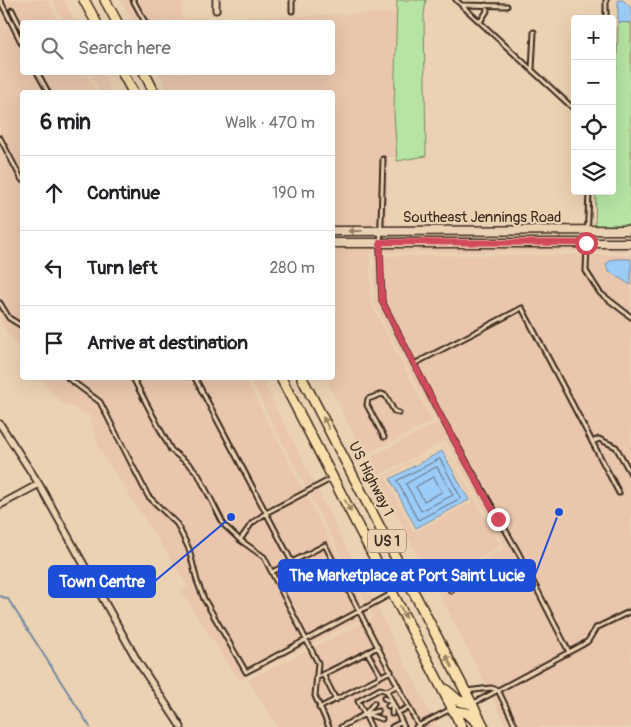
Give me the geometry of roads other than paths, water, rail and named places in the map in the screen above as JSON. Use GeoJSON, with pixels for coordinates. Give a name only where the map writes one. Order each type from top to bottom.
{"type":"FeatureCollection","features":[{"type":"Feature","properties":{"kind":"main road"},"geometry":{"type":"LineString","coordinates":[[84,0],[95,20]]}},
{"type":"Feature","properties":{"kind":"main road"},"geometry":{"type":"LineString","coordinates":[[106,0],[116,20]]}},
{"type":"Feature","properties":{"kind":"main road"},"geometry":{"type":"LineString","coordinates":[[124,75],[132,90]]}},
{"type":"Feature","properties":{"kind":"main road"},"geometry":{"type":"LineString","coordinates":[[145,75],[153,90]]}},
{"type":"Feature","properties":{"kind":"main road","name":"US 1"},"geometry":{"type":"LineString","coordinates":[[282,380],[462,727]]}},
{"type":"Feature","properties":{"kind":"main road","name":"US Highway 1"},"geometry":{"type":"LineString","coordinates":[[303,380],[483,727]]}},
{"type":"Feature","properties":{"kind":"main road"},"geometry":{"type":"LineString","coordinates":[[441,686],[459,701],[472,704]]}},
{"type":"Feature","properties":{"kind":"main road"},"geometry":{"type":"LineString","coordinates":[[453,710],[467,713],[483,727]]}},
{"type":"Feature","properties":{"kind":"street"},"geometry":{"type":"LineString","coordinates":[[216,0],[216,10]]}},
{"type":"Feature","properties":{"kind":"street","name":"Southeast Jennings Road"},"geometry":{"type":"LineString","coordinates":[[335,231],[631,230]]}},
{"type":"Feature","properties":{"kind":"street","name":"Southeast Jennings Road"},"geometry":{"type":"LineString","coordinates":[[335,243],[631,243]]}},
{"type":"Feature","properties":{"kind":"street"},"geometry":{"type":"LineString","coordinates":[[0,424],[39,484],[108,612],[181,727]]}},
{"type":"Feature","properties":{"kind":"street"},"geometry":{"type":"LineString","coordinates":[[0,505],[39,484]]}},
{"type":"Feature","properties":{"kind":"lane"},"geometry":{"type":"LineString","coordinates":[[0,0],[20,40]]}},
{"type":"Feature","properties":{"kind":"lane"},"geometry":{"type":"LineString","coordinates":[[133,0],[144,20]]}},
{"type":"Feature","properties":{"kind":"lane"},"geometry":{"type":"LineString","coordinates":[[292,0],[292,11]]}},
{"type":"Feature","properties":{"kind":"lane"},"geometry":{"type":"LineString","coordinates":[[456,0],[571,106]]}},
{"type":"Feature","properties":{"kind":"lane"},"geometry":{"type":"LineString","coordinates":[[606,0],[606,15]]}},
{"type":"Feature","properties":{"kind":"lane"},"geometry":{"type":"LineString","coordinates":[[462,5],[507,6]]}},
{"type":"Feature","properties":{"kind":"lane"},"geometry":{"type":"LineString","coordinates":[[480,22],[487,11],[486,5]]}},
{"type":"Feature","properties":{"kind":"lane"},"geometry":{"type":"LineString","coordinates":[[12,10],[20,26]]}},
{"type":"Feature","properties":{"kind":"lane"},"geometry":{"type":"LineString","coordinates":[[532,70],[534,32]]}},
{"type":"Feature","properties":{"kind":"lane"},"geometry":{"type":"LineString","coordinates":[[39,75],[47,90]]}},
{"type":"Feature","properties":{"kind":"lane"},"geometry":{"type":"LineString","coordinates":[[0,138],[20,176]]}},
{"type":"Feature","properties":{"kind":"lane"},"geometry":{"type":"LineString","coordinates":[[383,159],[380,242],[382,301],[414,364],[518,552],[569,652]]}},
{"type":"Feature","properties":{"kind":"lane"},"geometry":{"type":"LineString","coordinates":[[589,195],[586,271],[600,293],[631,317]]}},
{"type":"Feature","properties":{"kind":"lane"},"geometry":{"type":"LineString","coordinates":[[0,303],[10,318],[20,325]]}},
{"type":"Feature","properties":{"kind":"lane"},"geometry":{"type":"LineString","coordinates":[[414,364],[522,308],[619,493]]}},
{"type":"Feature","properties":{"kind":"lane"},"geometry":{"type":"LineString","coordinates":[[71,380],[100,402],[148,496],[177,524],[189,550],[197,582],[204,599],[246,672],[306,638],[393,593]]}},
{"type":"Feature","properties":{"kind":"lane"},"geometry":{"type":"LineString","coordinates":[[134,380],[171,450],[198,474],[224,525],[240,540],[264,557],[318,663],[315,696],[319,708],[330,727]]}},
{"type":"Feature","properties":{"kind":"lane"},"geometry":{"type":"LineString","coordinates":[[196,380],[292,562]]}},
{"type":"Feature","properties":{"kind":"lane"},"geometry":{"type":"LineString","coordinates":[[384,438],[367,405],[368,399],[382,394],[386,396],[394,412],[398,413]]}},
{"type":"Feature","properties":{"kind":"lane"},"geometry":{"type":"LineString","coordinates":[[592,442],[599,439],[616,447],[631,474]]}},
{"type":"Feature","properties":{"kind":"lane"},"geometry":{"type":"LineString","coordinates":[[240,540],[252,523],[266,513],[333,478]]}},
{"type":"Feature","properties":{"kind":"lane"},"geometry":{"type":"LineString","coordinates":[[272,572],[325,545],[360,610],[418,727],[453,710]]}},
{"type":"Feature","properties":{"kind":"lane"},"geometry":{"type":"LineString","coordinates":[[440,569],[451,591]]}},
{"type":"Feature","properties":{"kind":"lane"},"geometry":{"type":"LineString","coordinates":[[472,704],[495,694],[498,690],[588,641],[596,628],[631,610]]}},
{"type":"Feature","properties":{"kind":"lane"},"geometry":{"type":"LineString","coordinates":[[316,678],[378,647]]}},
{"type":"Feature","properties":{"kind":"lane"},"geometry":{"type":"LineString","coordinates":[[368,652],[381,676]]}},
{"type":"Feature","properties":{"kind":"lane"},"geometry":{"type":"LineString","coordinates":[[319,708],[391,671]]}},
{"type":"Feature","properties":{"kind":"lane"},"geometry":{"type":"LineString","coordinates":[[323,674],[336,700]]}},
{"type":"Feature","properties":{"kind":"lane"},"geometry":{"type":"LineString","coordinates":[[371,727],[358,701],[380,690],[387,691],[398,686]]}},
{"type":"Feature","properties":{"kind":"lane"},"geometry":{"type":"LineString","coordinates":[[465,691],[491,688],[498,690],[516,727]]}},
{"type":"Feature","properties":{"kind":"lane"},"geometry":{"type":"LineString","coordinates":[[387,691],[404,727]]}},
{"type":"Feature","properties":{"kind":"lane"},"geometry":{"type":"LineString","coordinates":[[384,698],[392,703]]}},
{"type":"Feature","properties":{"kind":"lane"},"geometry":{"type":"LineString","coordinates":[[388,706],[392,703]]}},
{"type":"Feature","properties":{"kind":"lane"},"geometry":{"type":"LineString","coordinates":[[392,703],[392,714]]}},
{"type":"Feature","properties":{"kind":"lane"},"geometry":{"type":"LineString","coordinates":[[365,714],[374,704]]}},
{"type":"Feature","properties":{"kind":"lane"},"geometry":{"type":"LineString","coordinates":[[397,713],[409,707]]}},
{"type":"Feature","properties":{"kind":"lane"},"geometry":{"type":"LineString","coordinates":[[342,727],[365,714],[378,711]]}},
{"type":"Feature","properties":{"kind":"lane"},"geometry":{"type":"LineString","coordinates":[[365,714],[382,719]]}},
{"type":"Feature","properties":{"kind":"lane"},"geometry":{"type":"LineString","coordinates":[[392,727],[402,722]]}},
{"type":"Feature","properties":{"kind":"water"},"geometry":{"type":"Polygon","coordinates":[[[618,0],[623,0],[631,8],[631,23],[618,22],[618,0]]]}},
{"type":"Feature","properties":{"kind":"water"},"geometry":{"type":"Polygon","coordinates":[[[613,259],[631,259],[631,285],[608,271],[606,264],[613,259]]]}},
{"type":"Feature","properties":{"kind":"water"},"geometry":{"type":"Polygon","coordinates":[[[442,451],[469,500],[416,528],[390,479],[442,451]]]}},
{"type":"Feature","properties":{"kind":"waterway"},"geometry":{"type":"LineString","coordinates":[[0,596],[8,599],[90,727]]}},
{"type":"Feature","properties":{"kind":"place","name":"The Marketplace at Port Saint Lucie"},"geometry":{"type":"Point","coordinates":[559,512]}},
{"type":"Feature","properties":{"kind":"place","name":"Town Centre"},"geometry":{"type":"Point","coordinates":[231,517]}}]}
